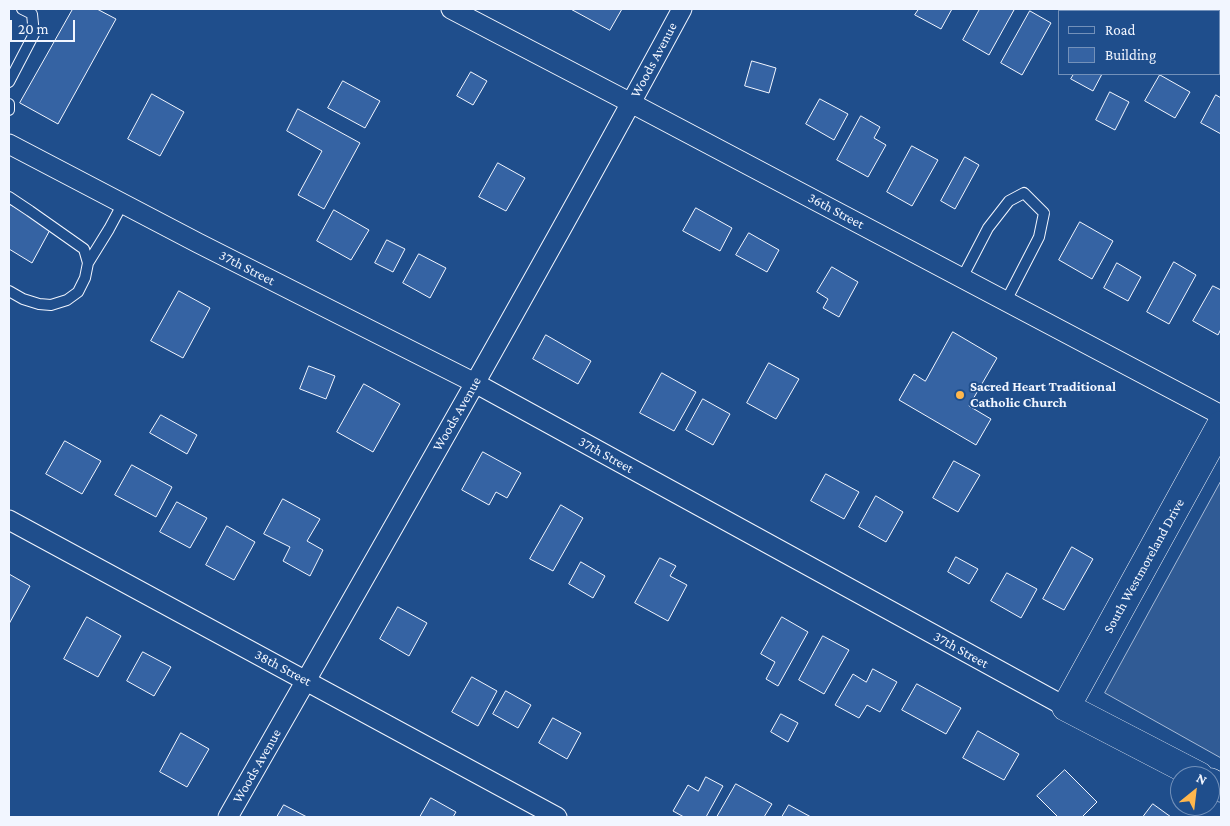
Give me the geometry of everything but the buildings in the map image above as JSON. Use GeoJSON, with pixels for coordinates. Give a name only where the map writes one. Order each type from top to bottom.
{"type":"FeatureCollection","features":[{"type":"Feature","properties":{"kind":"street","name":"36th Street"},"geometry":{"type":"LineString","coordinates":[[451,9],[1221,415]]}},
{"type":"Feature","properties":{"kind":"street","name":"Woods Avenue"},"geometry":{"type":"LineString","coordinates":[[228,817],[475,383],[682,9]]}},
{"type":"Feature","properties":{"kind":"street","name":"37th Street"},"geometry":{"type":"LineString","coordinates":[[9,144],[475,383],[1066,707],[1180,766]]}},
{"type":"Feature","properties":{"kind":"street","name":"South Westmoreland Drive"},"geometry":{"type":"LineString","coordinates":[[1066,707],[1221,425]]}},
{"type":"Feature","properties":{"kind":"street","name":"38th Street"},"geometry":{"type":"LineString","coordinates":[[9,520],[557,817]]}},
{"type":"Feature","properties":{"kind":"lane"},"geometry":{"type":"LineString","coordinates":[[9,82],[34,34],[34,12],[22,9]]}},
{"type":"Feature","properties":{"kind":"lane"},"geometry":{"type":"LineString","coordinates":[[9,104],[9,110]]}},
{"type":"Feature","properties":{"kind":"lane"},"geometry":{"type":"LineString","coordinates":[[962,278],[988,228],[1009,201],[1024,193],[1044,213],[1039,237],[1006,301]]}},
{"type":"Feature","properties":{"kind":"lane"},"geometry":{"type":"LineString","coordinates":[[9,197],[84,249],[88,263]]}},
{"type":"Feature","properties":{"kind":"lane"},"geometry":{"type":"LineString","coordinates":[[9,291],[38,304],[52,305],[67,300],[78,292],[85,278],[88,263],[109,229],[122,203]]}},
{"type":"Feature","properties":{"kind":"shaded area"},"geometry":{"type":"Polygon","coordinates":[[[1221,481],[1221,758],[1105,693],[1221,481]]]}},
{"type":"Feature","properties":{"kind":"place","name":"Sacred Heart Traditional Catholic Church"},"geometry":{"type":"Point","coordinates":[960,395]}}]}
